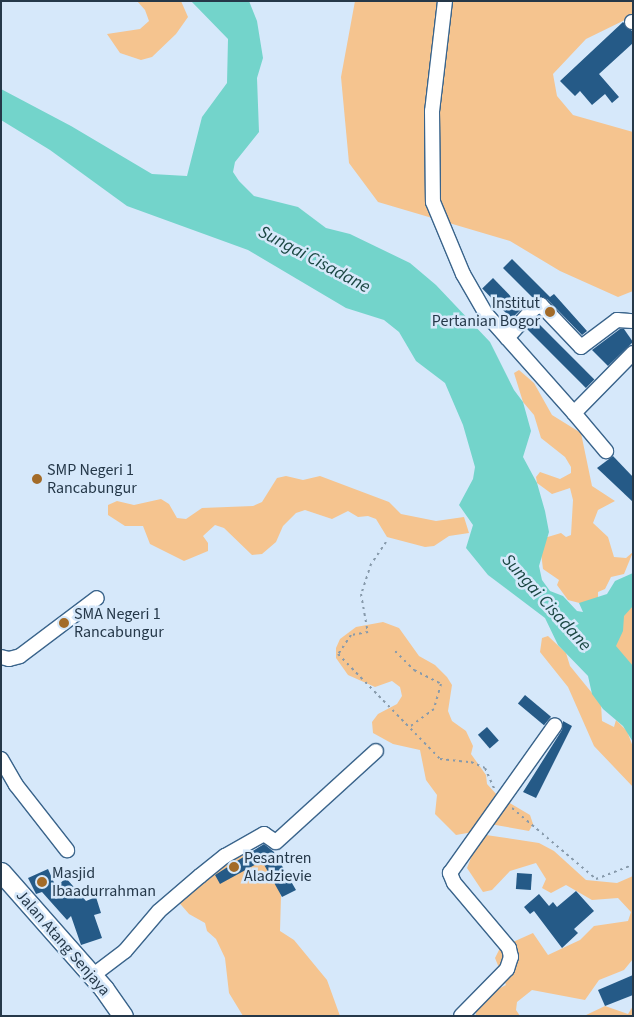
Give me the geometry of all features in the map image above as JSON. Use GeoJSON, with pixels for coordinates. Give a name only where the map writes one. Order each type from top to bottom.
{"type":"FeatureCollection","features":[{"type":"Feature","properties":{"kind":"main road","name":"Jalan Atang Senjaya"},"geometry":{"type":"LineString","coordinates":[[1,872],[92,976],[123,1016]]}},
{"type":"Feature","properties":{"kind":"street"},"geometry":{"type":"LineString","coordinates":[[445,1],[432,112],[433,202],[463,274],[486,314],[574,412],[606,451]]}},
{"type":"Feature","properties":{"kind":"street"},"geometry":{"type":"LineString","coordinates":[[507,338],[533,309],[541,305],[581,347],[617,320],[633,321]]}},
{"type":"Feature","properties":{"kind":"street"},"geometry":{"type":"LineString","coordinates":[[574,412],[633,353]]}},
{"type":"Feature","properties":{"kind":"street"},"geometry":{"type":"LineString","coordinates":[[1,657],[9,659],[20,656],[97,598]]}},
{"type":"Feature","properties":{"kind":"street"},"geometry":{"type":"LineString","coordinates":[[461,1016],[507,969],[511,957],[510,948],[454,883],[450,873],[503,802],[555,725]]}},
{"type":"Feature","properties":{"kind":"street"},"geometry":{"type":"LineString","coordinates":[[92,976],[126,951],[159,911],[225,856],[264,834],[276,842],[376,751]]}},
{"type":"Feature","properties":{"kind":"street"},"geometry":{"type":"LineString","coordinates":[[1,759],[16,785],[67,850]]}},
{"type":"Feature","properties":{"kind":"path"},"geometry":{"type":"LineString","coordinates":[[386,542],[371,564],[361,594],[368,632],[351,635],[338,654],[440,759],[471,762],[485,768],[503,802],[596,879],[633,865]]}},
{"type":"Feature","properties":{"kind":"path"},"geometry":{"type":"LineString","coordinates":[[395,651],[414,670],[442,684],[434,709],[409,727]]}},
{"type":"Feature","properties":{"kind":"shaded area"},"geometry":{"type":"Polygon","coordinates":[[[137,1],[181,1],[188,17],[176,34],[152,57],[141,60],[120,53],[107,34],[140,29],[149,21],[145,10],[137,1]]]}},
{"type":"Feature","properties":{"kind":"shaded area"},"geometry":{"type":"Polygon","coordinates":[[[355,1],[633,1],[633,16],[586,39],[553,74],[557,96],[573,115],[633,132],[633,291],[618,297],[560,271],[510,241],[378,202],[349,163],[341,77],[355,1]]]}},
{"type":"Feature","properties":{"kind":"shaded area"},"geometry":{"type":"Polygon","coordinates":[[[519,370],[534,383],[552,415],[581,433],[592,486],[615,501],[598,510],[593,523],[608,537],[614,557],[626,558],[633,552],[624,574],[611,577],[605,589],[598,592],[598,598],[587,605],[568,600],[557,585],[559,580],[543,569],[541,553],[537,548],[541,539],[561,533],[566,537],[571,535],[573,500],[570,488],[552,494],[537,483],[536,477],[540,472],[560,479],[571,473],[571,467],[565,457],[541,438],[534,415],[523,402],[514,373],[519,370]]]}},
{"type":"Feature","properties":{"kind":"shaded area"},"geometry":{"type":"Polygon","coordinates":[[[286,476],[303,480],[320,476],[389,502],[401,514],[436,521],[464,517],[469,533],[449,536],[434,546],[425,547],[387,537],[376,519],[368,516],[358,517],[348,511],[332,519],[305,510],[296,513],[283,526],[276,542],[262,554],[252,555],[224,528],[215,525],[203,536],[208,543],[208,551],[184,561],[150,544],[143,526],[125,526],[108,515],[108,505],[117,501],[134,505],[161,499],[169,504],[177,518],[186,519],[202,508],[253,506],[262,502],[277,478],[286,476]]]}},
{"type":"Feature","properties":{"kind":"shaded area"},"geometry":{"type":"Polygon","coordinates":[[[633,600],[633,670],[618,655],[614,641],[619,614],[633,600]]]}},
{"type":"Feature","properties":{"kind":"shaded area"},"geometry":{"type":"Polygon","coordinates":[[[383,622],[399,628],[419,656],[435,665],[447,677],[452,685],[448,711],[452,721],[466,731],[473,746],[471,754],[486,775],[487,784],[498,796],[530,815],[533,824],[529,831],[484,823],[475,824],[473,832],[456,835],[435,814],[437,795],[426,780],[420,750],[393,744],[373,733],[372,722],[378,714],[397,704],[402,696],[400,687],[392,681],[375,687],[348,675],[336,658],[336,648],[340,639],[356,627],[383,622]]]}},
{"type":"Feature","properties":{"kind":"shaded area"},"geometry":{"type":"Polygon","coordinates":[[[548,636],[566,653],[570,666],[601,704],[602,721],[614,727],[616,720],[627,731],[633,747],[633,787],[594,746],[568,687],[540,652],[542,638],[548,636]]]}},
{"type":"Feature","properties":{"kind":"shaded area"},"geometry":{"type":"Polygon","coordinates":[[[486,835],[539,843],[554,851],[586,880],[617,883],[633,876],[633,959],[624,970],[599,980],[585,1000],[532,990],[517,1002],[516,1010],[520,1016],[476,1016],[475,1001],[506,985],[495,958],[500,948],[533,933],[548,955],[580,940],[594,926],[628,921],[631,912],[618,898],[592,900],[566,885],[551,893],[542,888],[546,879],[536,863],[510,871],[492,890],[483,892],[467,868],[478,840],[486,835]]]}},
{"type":"Feature","properties":{"kind":"shaded area"},"geometry":{"type":"Polygon","coordinates":[[[235,853],[269,862],[281,896],[280,931],[294,940],[327,980],[340,1016],[243,1016],[229,993],[225,958],[216,939],[207,931],[205,923],[189,914],[176,899],[235,853]]]}},
{"type":"Feature","properties":{"kind":"shaded area"},"geometry":{"type":"Polygon","coordinates":[[[605,1006],[628,1014],[633,1006],[633,1016],[584,1016],[605,1006]]]}},
{"type":"Feature","properties":{"kind":"water","name":"Sungai Cisadane"},"geometry":{"type":"Polygon","coordinates":[[[191,1],[249,1],[257,21],[263,58],[257,78],[259,132],[235,162],[233,172],[239,181],[254,196],[298,207],[326,228],[350,234],[410,263],[436,285],[490,342],[514,390],[523,402],[531,431],[523,457],[537,483],[545,511],[549,532],[539,566],[542,580],[550,591],[563,596],[577,611],[583,612],[579,603],[607,594],[615,581],[633,573],[633,606],[624,616],[623,631],[616,646],[633,666],[633,742],[623,726],[603,709],[592,694],[588,676],[558,645],[545,618],[488,575],[466,548],[473,525],[459,505],[473,479],[475,467],[463,425],[445,383],[416,361],[399,332],[384,320],[346,308],[248,250],[127,206],[50,150],[1,120],[1,89],[71,126],[152,174],[187,176],[202,117],[227,83],[228,39],[191,1]]]}},
{"type":"Feature","properties":{"kind":"building"},"geometry":{"type":"Polygon","coordinates":[[[623,22],[633,32],[633,43],[599,74],[619,97],[612,103],[605,94],[592,105],[580,91],[575,96],[560,81],[623,22]]]}},
{"type":"Feature","properties":{"kind":"building"},"geometry":{"type":"Polygon","coordinates":[[[512,259],[550,297],[554,294],[587,331],[582,335],[547,299],[534,299],[503,268],[512,259]]]}},
{"type":"Feature","properties":{"kind":"building"},"geometry":{"type":"Polygon","coordinates":[[[493,278],[522,308],[511,319],[482,288],[493,278]]]}},
{"type":"Feature","properties":{"kind":"building"},"geometry":{"type":"Polygon","coordinates":[[[535,320],[594,379],[586,388],[527,328],[535,320]]]}},
{"type":"Feature","properties":{"kind":"building"},"geometry":{"type":"Polygon","coordinates":[[[620,329],[624,329],[633,342],[608,366],[592,350],[620,329]]]}},
{"type":"Feature","properties":{"kind":"building"},"geometry":{"type":"Polygon","coordinates":[[[613,456],[633,477],[633,502],[597,468],[613,456]]]}},
{"type":"Feature","properties":{"kind":"building"},"geometry":{"type":"Polygon","coordinates":[[[525,695],[551,717],[544,725],[518,703],[525,695]]]}},
{"type":"Feature","properties":{"kind":"building"},"geometry":{"type":"Polygon","coordinates":[[[563,721],[572,726],[536,798],[523,792],[562,730],[563,721]]]}},
{"type":"Feature","properties":{"kind":"building"},"geometry":{"type":"Polygon","coordinates":[[[487,727],[499,741],[490,748],[478,735],[487,727]]]}},
{"type":"Feature","properties":{"kind":"building","name":"Pesantren Aladzievie"},"geometry":{"type":"Polygon","coordinates":[[[264,844],[274,852],[296,890],[282,897],[262,861],[220,884],[215,875],[264,844]]]}},
{"type":"Feature","properties":{"kind":"building"},"geometry":{"type":"Polygon","coordinates":[[[48,869],[56,887],[66,878],[86,901],[96,897],[101,913],[94,915],[102,938],[81,945],[71,916],[67,920],[42,892],[36,894],[28,878],[48,869]]]}},
{"type":"Feature","properties":{"kind":"building"},"geometry":{"type":"Polygon","coordinates":[[[517,873],[532,874],[531,890],[516,889],[517,873]]]}},
{"type":"Feature","properties":{"kind":"building"},"geometry":{"type":"Polygon","coordinates":[[[576,891],[594,911],[574,929],[578,933],[562,948],[534,911],[530,914],[524,907],[539,894],[549,906],[553,902],[557,907],[576,891]]]}},
{"type":"Feature","properties":{"kind":"building"},"geometry":{"type":"Polygon","coordinates":[[[633,975],[633,995],[605,1006],[598,990],[633,975]]]}},
{"type":"Feature","properties":{"kind":"place","name":"Institut Pertanian Bogor"},"geometry":{"type":"Point","coordinates":[550,312]}},
{"type":"Feature","properties":{"kind":"place","name":"SMP Negeri 1 Rancabungur"},"geometry":{"type":"Point","coordinates":[37,479]}},
{"type":"Feature","properties":{"kind":"place","name":"SMA Negeri 1 Rancabungur"},"geometry":{"type":"Point","coordinates":[64,623]}},
{"type":"Feature","properties":{"kind":"place","name":"Pesantren Aladzievie"},"geometry":{"type":"Point","coordinates":[234,867]}},
{"type":"Feature","properties":{"kind":"place","name":"Masjid Ibaadurrahman"},"geometry":{"type":"Point","coordinates":[42,882]}}]}
